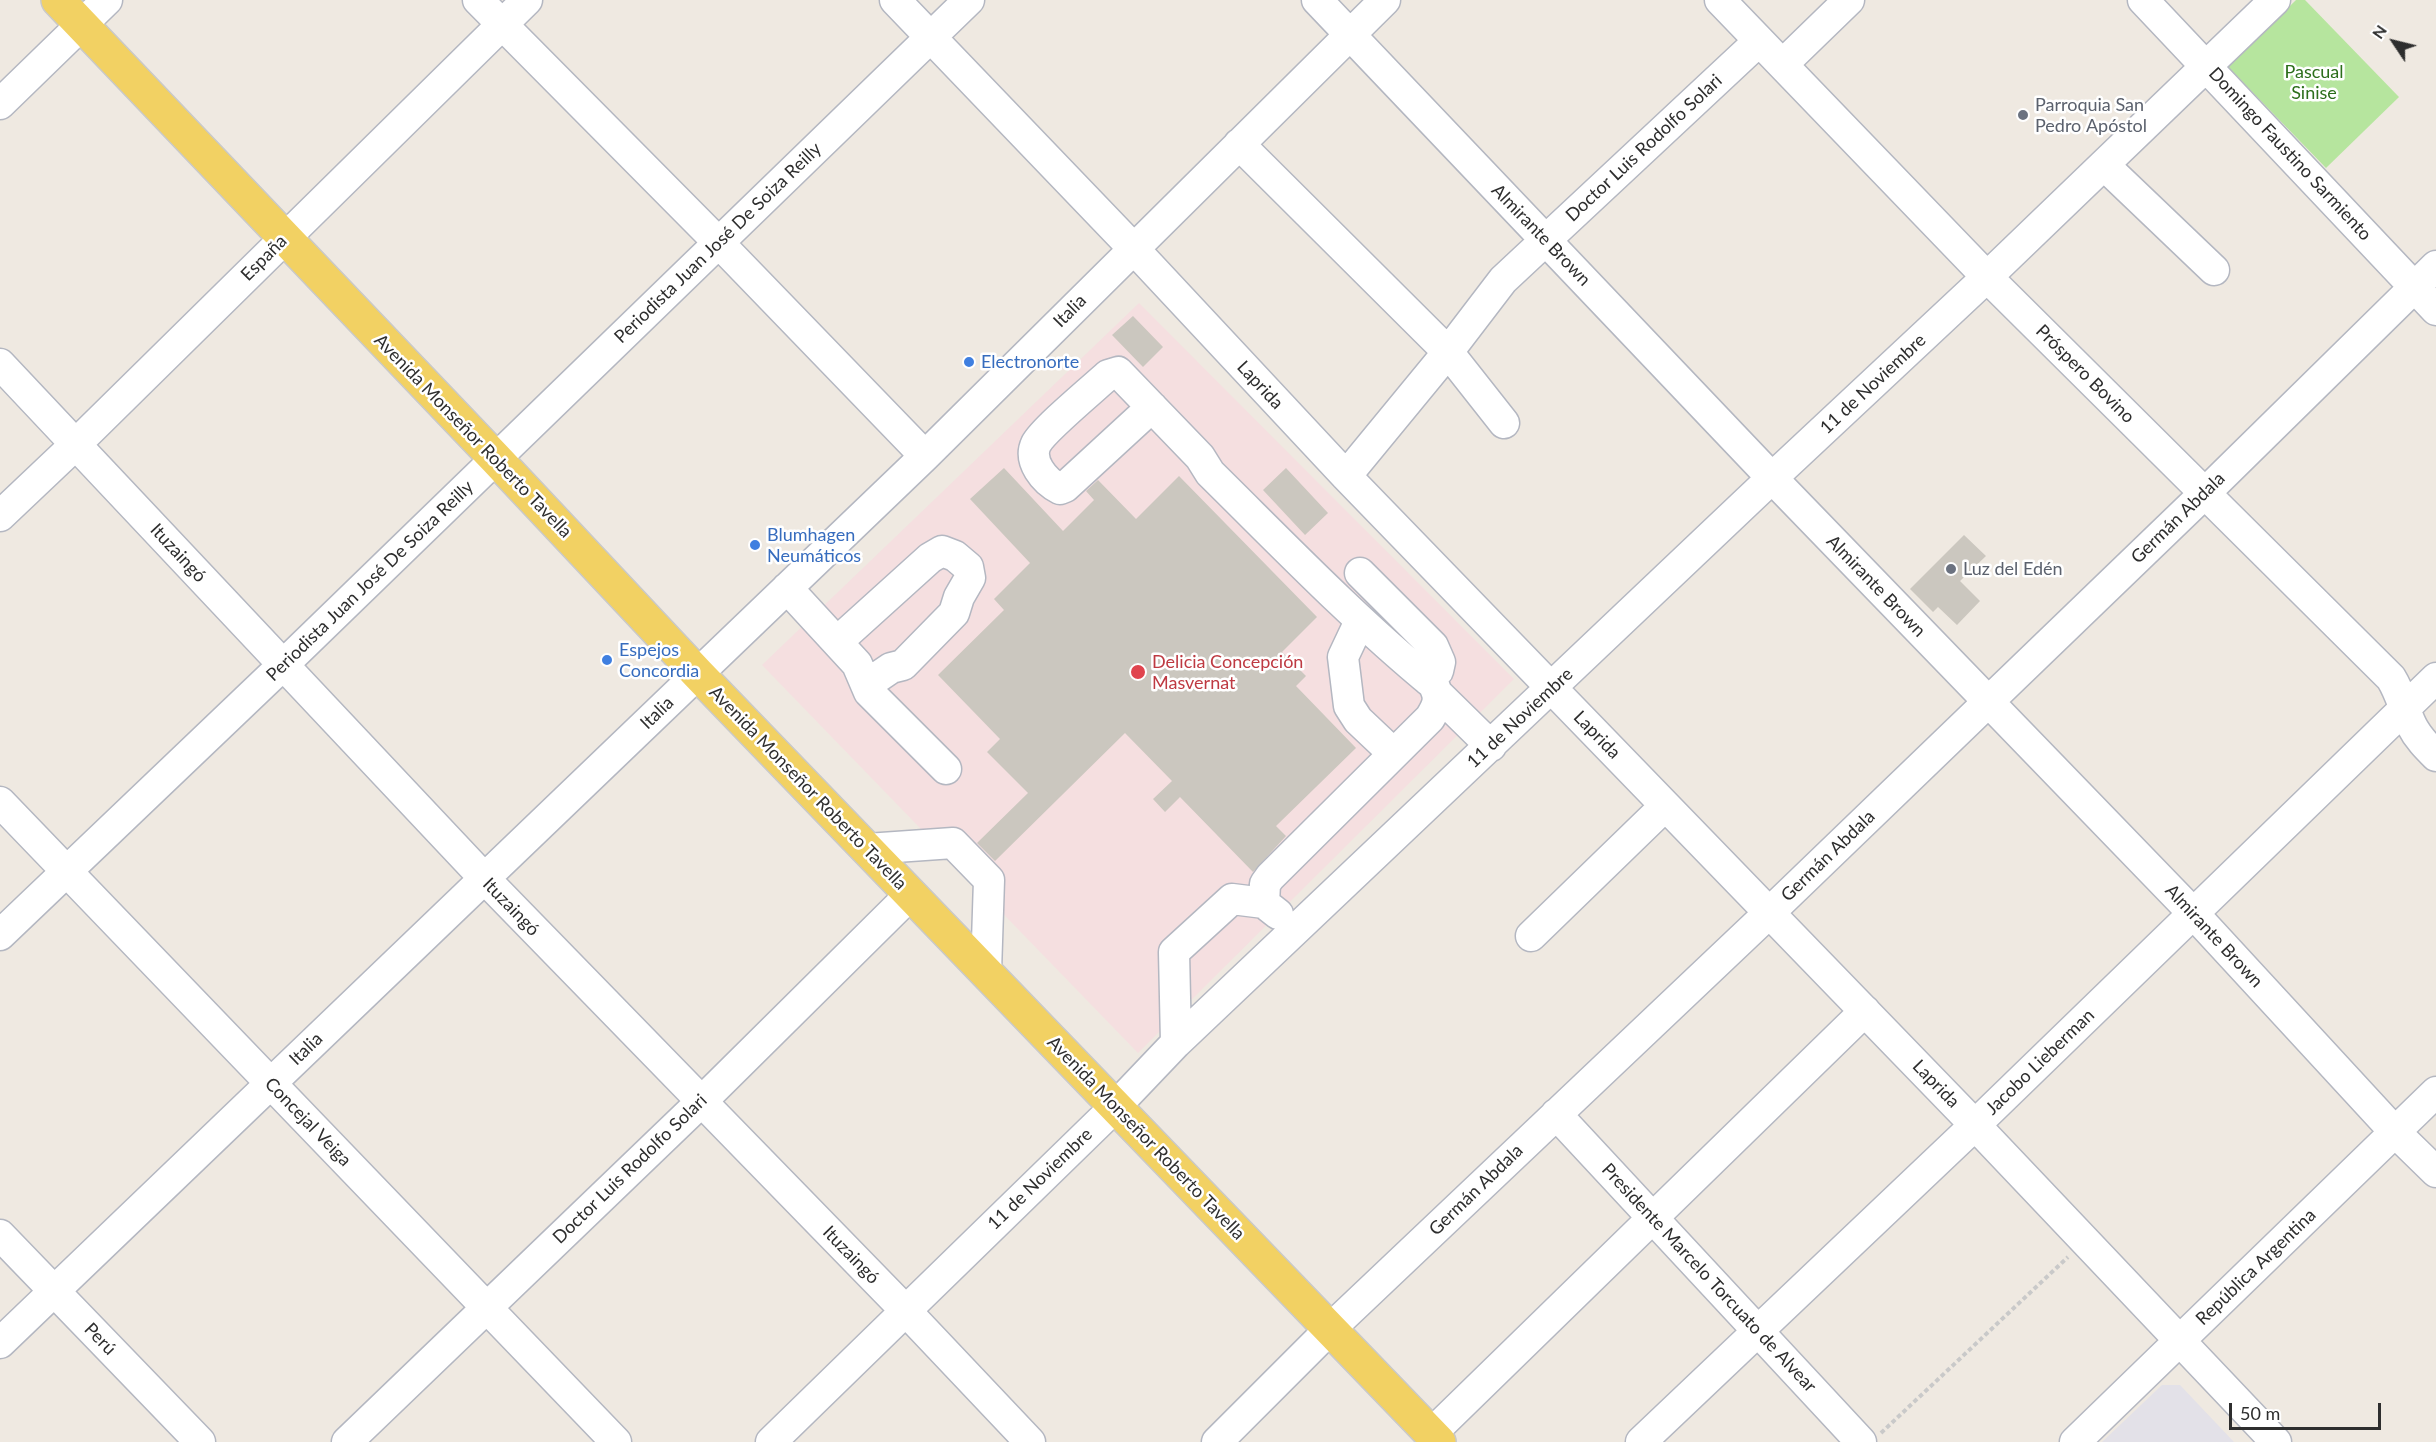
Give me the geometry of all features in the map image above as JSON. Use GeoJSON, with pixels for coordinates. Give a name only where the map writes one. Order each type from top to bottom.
{"type":"FeatureCollection","features":[{"type":"Feature","properties":{"kind":"main road","name":"Avenida Monseñor Roberto Tavella"},"geometry":{"type":"LineString","coordinates":[[58,0],[698,674],[1435,1438]]}},
{"type":"Feature","properties":{"kind":"street"},"geometry":{"type":"LineString","coordinates":[[0,104],[107,0]]}},
{"type":"Feature","properties":{"kind":"street"},"geometry":{"type":"LineString","coordinates":[[478,0],[718,242],[925,456]]}},
{"type":"Feature","properties":{"kind":"street","name":"España"},"geometry":{"type":"LineString","coordinates":[[0,516],[527,0]]}},
{"type":"Feature","properties":{"kind":"street","name":"Laprida"},"geometry":{"type":"LineString","coordinates":[[896,0],[1133,248],[1346,476],[2086,1240],[2276,1442]]}},
{"type":"Feature","properties":{"kind":"street","name":"Periodista Juan José De Soiza Reilly"},"geometry":{"type":"LineString","coordinates":[[0,935],[283,665],[969,0]]}},
{"type":"Feature","properties":{"kind":"street","name":"Almirante Brown"},"geometry":{"type":"LineString","coordinates":[[1317,0],[1772,478],[2193,913],[2395,1132],[2436,1173]]}},
{"type":"Feature","properties":{"kind":"street","name":"Italia"},"geometry":{"type":"LineString","coordinates":[[0,1343],[925,456],[1385,0]]}},
{"type":"Feature","properties":{"kind":"street","name":"Próspero Bovino"},"geometry":{"type":"LineString","coordinates":[[1720,0],[1987,278],[2391,678],[2400,693],[2412,726],[2421,741],[2436,756]]}},
{"type":"Feature","properties":{"kind":"street"},"geometry":{"type":"LineString","coordinates":[[1783,64],[1849,0]]}},
{"type":"Feature","properties":{"kind":"street","name":"Domingo Faustino Sarmiento"},"geometry":{"type":"LineString","coordinates":[[2143,0],[2436,310]]}},
{"type":"Feature","properties":{"kind":"street","name":"11 de Noviembre"},"geometry":{"type":"LineString","coordinates":[[771,1442],[1115,1107],[1176,1043],[1772,478],[1987,278],[2275,0]]}},
{"type":"Feature","properties":{"kind":"street","name":"Doctor Luis Rodolfo Solari"},"geometry":{"type":"LineString","coordinates":[[1346,476],[1449,352],[1503,280],[1759,41]]}},
{"type":"Feature","properties":{"kind":"street"},"geometry":{"type":"LineString","coordinates":[[1239,144],[1449,352],[1504,423]]}},
{"type":"Feature","properties":{"kind":"street"},"geometry":{"type":"LineString","coordinates":[[2104,165],[2214,270]]}},
{"type":"Feature","properties":{"kind":"street","name":"Germán Abdala"},"geometry":{"type":"LineString","coordinates":[[1217,1442],[1330,1329],[1769,913],[2205,493],[2436,266]]}},
{"type":"Feature","properties":{"kind":"street","name":"Ituzaingó"},"geometry":{"type":"LineString","coordinates":[[0,364],[484,879],[905,1310],[1030,1442]]}},
{"type":"Feature","properties":{"kind":"street"},"geometry":{"type":"LineString","coordinates":[[1152,407],[1200,457],[1210,473],[1290,555],[1433,688],[1491,746]]}},
{"type":"Feature","properties":{"kind":"street"},"geometry":{"type":"LineString","coordinates":[[837,642],[930,558],[942,551],[956,556],[968,567],[970,578],[959,597],[954,613],[903,664],[891,668],[866,685]]}},
{"type":"Feature","properties":{"kind":"street"},"geometry":{"type":"LineString","coordinates":[[1264,903],[1265,885],[1270,877],[1430,718],[1437,706],[1433,688],[1440,662],[1433,646],[1360,573]]}},
{"type":"Feature","properties":{"kind":"street"},"geometry":{"type":"LineString","coordinates":[[788,588],[857,664],[869,692],[946,769]]}},
{"type":"Feature","properties":{"kind":"street"},"geometry":{"type":"LineString","coordinates":[[1360,621],[1343,657],[1349,705],[1358,720],[1394,754]]}},
{"type":"Feature","properties":{"kind":"street","name":"Jacobo Lieberman"},"geometry":{"type":"LineString","coordinates":[[1641,1442],[1975,1125],[2436,678]]}},
{"type":"Feature","properties":{"kind":"street","name":"Concejal Veiga"},"geometry":{"type":"LineString","coordinates":[[0,801],[616,1442]]}},
{"type":"Feature","properties":{"kind":"street"},"geometry":{"type":"LineString","coordinates":[[1531,936],[1665,806]]}},
{"type":"Feature","properties":{"kind":"street"},"geometry":{"type":"LineString","coordinates":[[867,849],[953,843],[989,880],[986,972]]}},
{"type":"Feature","properties":{"kind":"street","name":"Doctor Luis Rodolfo Solari"},"geometry":{"type":"LineString","coordinates":[[347,1442],[701,1102],[911,894]]}},
{"type":"Feature","properties":{"kind":"street"},"geometry":{"type":"LineString","coordinates":[[1176,1043],[1174,952],[1233,899],[1264,903],[1298,928]]}},
{"type":"Feature","properties":{"kind":"street"},"geometry":{"type":"LineString","coordinates":[[1435,1438],[1865,1011]]}},
{"type":"Feature","properties":{"kind":"street","name":"República Argentina"},"geometry":{"type":"LineString","coordinates":[[2075,1442],[2436,1092]]}},
{"type":"Feature","properties":{"kind":"street","name":"Presidente Marcelo Torcuato de Alvear"},"geometry":{"type":"LineString","coordinates":[[1556,1114],[1758,1330],[1871,1438]]}},
{"type":"Feature","properties":{"kind":"street","name":"Perú"},"geometry":{"type":"LineString","coordinates":[[0,1235],[200,1442]]}},
{"type":"Feature","properties":{"kind":"path"},"geometry":{"type":"LineString","coordinates":[[1871,1438],[2086,1240]]}},
{"type":"Feature","properties":{"kind":"shaded area","name":"Delicia Concepción Masvernat"},"geometry":{"type":"Polygon","coordinates":[[[1139,303],[1514,679],[1138,1053],[762,665],[1139,303]]]}},
{"type":"Feature","properties":{"kind":"shaded area"},"geometry":{"type":"Polygon","coordinates":[[[2162,1385],[2180,1385],[2234,1442],[2102,1442],[2162,1385]]]}},
{"type":"Feature","properties":{"kind":"green space","name":"Pascual Sinise"},"geometry":{"type":"Polygon","coordinates":[[[2296,0],[2305,0],[2399,97],[2326,168],[2228,67],[2296,0]]]}},
{"type":"Feature","properties":{"kind":"building"},"geometry":{"type":"Polygon","coordinates":[[[1133,316],[1163,347],[1143,367],[1112,335],[1133,316]]]}},
{"type":"Feature","properties":{"kind":"building"},"geometry":{"type":"Polygon","coordinates":[[[1004,468],[1063,531],[1094,500],[1086,491],[1098,480],[1136,519],[1179,476],[1317,617],[1282,652],[1306,676],[1296,686],[1356,748],[1276,826],[1286,836],[1253,872],[1180,797],[1165,812],[1153,799],[1172,781],[1125,733],[995,861],[977,843],[1028,793],[987,752],[1000,739],[938,675],[1004,610],[994,599],[1030,563],[970,499],[1004,468]]]}},
{"type":"Feature","properties":{"kind":"building"},"geometry":{"type":"Polygon","coordinates":[[[1286,468],[1328,513],[1305,535],[1263,490],[1286,468]]]}},
{"type":"Feature","properties":{"kind":"building","name":"Luz del Edén"},"geometry":{"type":"Polygon","coordinates":[[[1964,535],[1986,556],[1960,581],[1980,601],[1957,625],[1938,607],[1933,612],[1910,589],[1964,535]]]}},
{"type":"Feature","properties":{"kind":"place","name":"Parroquia San Pedro Apóstol"},"geometry":{"type":"Point","coordinates":[2023,115]}},
{"type":"Feature","properties":{"kind":"place","name":"Electronorte"},"geometry":{"type":"Point","coordinates":[969,362]}},
{"type":"Feature","properties":{"kind":"place","name":"Blumhagen Neumáticos"},"geometry":{"type":"Point","coordinates":[755,545]}},
{"type":"Feature","properties":{"kind":"place","name":"Luz del Edén"},"geometry":{"type":"Point","coordinates":[1951,569]}},
{"type":"Feature","properties":{"kind":"place","name":"Espejos Concordia"},"geometry":{"type":"Point","coordinates":[607,660]}},
{"type":"Feature","properties":{"kind":"place","name":"Delicia Concepción Masvernat"},"geometry":{"type":"Point","coordinates":[1138,672]}}]}
